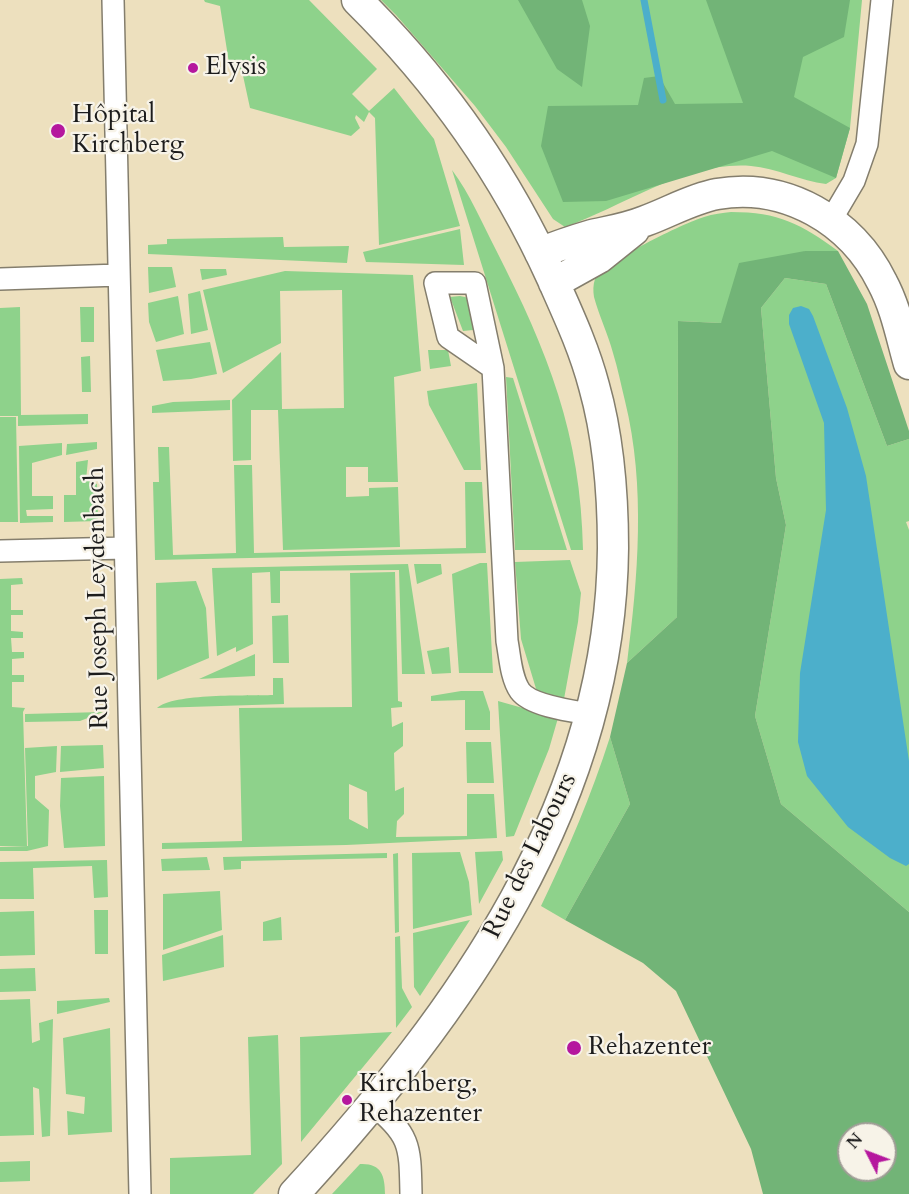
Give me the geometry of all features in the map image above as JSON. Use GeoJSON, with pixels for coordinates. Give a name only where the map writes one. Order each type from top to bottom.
{"type":"FeatureCollection","features":[{"type":"Feature","properties":{"kind":"main road","name":"Rue des Labours"},"geometry":{"type":"LineString","coordinates":[[294,1194],[372,1104],[439,1021],[478,964],[517,896],[550,829],[573,772],[590,714],[610,617],[613,540],[611,477],[595,389],[582,346],[521,215],[465,124],[410,54],[357,0]]}},
{"type":"Feature","properties":{"kind":"main road"},"geometry":{"type":"LineString","coordinates":[[540,252],[644,222],[689,201],[718,194],[748,192],[777,196],[806,206],[831,220],[852,238],[869,260],[894,308],[909,364]]}},
{"type":"Feature","properties":{"kind":"main road"},"geometry":{"type":"LineString","coordinates":[[554,283],[599,258],[644,222]]}},
{"type":"Feature","properties":{"kind":"street","name":"Rue Joseph Leydenbach"},"geometry":{"type":"LineString","coordinates":[[113,0],[140,1194]]}},
{"type":"Feature","properties":{"kind":"street"},"geometry":{"type":"LineString","coordinates":[[831,220],[854,181],[867,144],[882,0]]}},
{"type":"Feature","properties":{"kind":"street"},"geometry":{"type":"LineString","coordinates":[[0,279],[119,275]]}},
{"type":"Feature","properties":{"kind":"street"},"geometry":{"type":"LineString","coordinates":[[493,368],[507,641],[514,677],[521,692],[538,703],[590,714]]}},
{"type":"Feature","properties":{"kind":"street"},"geometry":{"type":"LineString","coordinates":[[0,551],[125,548]]}},
{"type":"Feature","properties":{"kind":"street"},"geometry":{"type":"LineString","coordinates":[[372,1104],[393,1120],[406,1138],[411,1194]]}},
{"type":"Feature","properties":{"kind":"green space"},"geometry":{"type":"Polygon","coordinates":[[[204,0],[309,0],[377,69],[352,94],[369,111],[394,88],[434,139],[460,226],[379,245],[375,118],[369,112],[364,122],[356,115],[355,118],[360,128],[351,136],[250,108],[242,71],[229,63],[220,6],[204,0]]]}},
{"type":"Feature","properties":{"kind":"green space"},"geometry":{"type":"Polygon","coordinates":[[[381,0],[862,0],[850,128],[836,178],[826,184],[751,166],[727,166],[703,170],[656,187],[565,227],[553,219],[506,147],[475,106],[381,0]]]}},
{"type":"Feature","properties":{"kind":"green space"},"geometry":{"type":"Polygon","coordinates":[[[518,0],[582,0],[590,26],[582,87],[557,69],[518,0]]]}},
{"type":"Feature","properties":{"kind":"green space"},"geometry":{"type":"Polygon","coordinates":[[[706,0],[850,0],[844,37],[803,57],[794,97],[850,128],[836,178],[772,151],[606,201],[563,202],[541,146],[548,106],[638,105],[644,78],[659,76],[675,104],[743,103],[706,0]]]}},
{"type":"Feature","properties":{"kind":"green space"},"geometry":{"type":"Polygon","coordinates":[[[452,170],[470,199],[515,287],[546,359],[568,431],[576,469],[583,550],[571,550],[452,170]]]}},
{"type":"Feature","properties":{"kind":"green space"},"geometry":{"type":"Polygon","coordinates":[[[731,212],[763,214],[789,221],[838,251],[805,251],[721,323],[678,321],[677,617],[627,663],[637,565],[636,466],[625,401],[611,346],[594,297],[594,281],[601,272],[628,253],[663,235],[704,217],[731,212]]]}},
{"type":"Feature","properties":{"kind":"green space"},"geometry":{"type":"Polygon","coordinates":[[[460,229],[464,265],[366,262],[363,252],[460,229]]]}},
{"type":"Feature","properties":{"kind":"green space"},"geometry":{"type":"Polygon","coordinates":[[[283,237],[284,247],[349,246],[347,263],[148,254],[148,245],[167,244],[167,239],[283,237]]]}},
{"type":"Feature","properties":{"kind":"green space"},"geometry":{"type":"Polygon","coordinates":[[[805,251],[838,251],[867,304],[909,431],[909,439],[887,446],[826,284],[785,278],[761,308],[776,478],[786,525],[755,716],[781,804],[909,912],[909,1194],[763,1194],[751,1149],[676,991],[643,963],[565,920],[630,804],[610,737],[627,663],[677,617],[678,321],[721,323],[739,263],[805,251]]]}},
{"type":"Feature","properties":{"kind":"green space"},"geometry":{"type":"Polygon","coordinates":[[[148,267],[172,267],[176,287],[149,293],[148,267]]]}},
{"type":"Feature","properties":{"kind":"green space"},"geometry":{"type":"Polygon","coordinates":[[[200,269],[226,269],[227,275],[202,280],[200,269]]]}},
{"type":"Feature","properties":{"kind":"green space"},"geometry":{"type":"Polygon","coordinates":[[[285,271],[413,275],[421,371],[394,377],[398,482],[368,482],[368,467],[346,467],[346,497],[369,496],[369,488],[398,487],[400,547],[283,550],[278,410],[251,410],[251,460],[233,461],[232,400],[281,352],[282,409],[344,408],[342,290],[280,291],[281,343],[223,373],[203,290],[285,271]]]}},
{"type":"Feature","properties":{"kind":"green space"},"geometry":{"type":"Polygon","coordinates":[[[785,278],[826,284],[887,446],[909,439],[909,521],[906,522],[909,530],[909,912],[781,804],[755,716],[786,525],[776,478],[761,308],[785,278]]]}},
{"type":"Feature","properties":{"kind":"green space"},"geometry":{"type":"Polygon","coordinates":[[[200,291],[208,330],[191,334],[188,294],[200,291]]]}},
{"type":"Feature","properties":{"kind":"green space"},"geometry":{"type":"Polygon","coordinates":[[[178,296],[184,334],[156,342],[149,322],[148,303],[178,296]]]}},
{"type":"Feature","properties":{"kind":"green space"},"geometry":{"type":"Polygon","coordinates":[[[450,297],[469,298],[473,314],[473,330],[463,331],[450,297]]]}},
{"type":"Feature","properties":{"kind":"green space"},"geometry":{"type":"Polygon","coordinates":[[[20,307],[21,415],[88,414],[88,424],[18,426],[18,416],[0,416],[0,308],[20,307]]]}},
{"type":"Feature","properties":{"kind":"green space"},"geometry":{"type":"Polygon","coordinates":[[[80,307],[94,307],[94,342],[81,342],[80,307]]]}},
{"type":"Feature","properties":{"kind":"green space"},"geometry":{"type":"Polygon","coordinates":[[[210,342],[217,374],[163,381],[156,350],[210,342]]]}},
{"type":"Feature","properties":{"kind":"green space"},"geometry":{"type":"Polygon","coordinates":[[[428,350],[448,350],[451,366],[430,369],[428,350]]]}},
{"type":"Feature","properties":{"kind":"green space"},"geometry":{"type":"Polygon","coordinates":[[[90,356],[91,392],[82,392],[81,357],[90,356]]]}},
{"type":"Feature","properties":{"kind":"green space"},"geometry":{"type":"Polygon","coordinates":[[[506,377],[513,378],[567,550],[515,550],[506,377]]]}},
{"type":"Feature","properties":{"kind":"green space"},"geometry":{"type":"Polygon","coordinates":[[[477,383],[481,470],[464,470],[429,405],[427,391],[477,383]]]}},
{"type":"Feature","properties":{"kind":"green space"},"geometry":{"type":"Polygon","coordinates":[[[230,400],[230,410],[152,413],[152,406],[173,402],[230,400]]]}},
{"type":"Feature","properties":{"kind":"green space"},"geometry":{"type":"Polygon","coordinates":[[[0,417],[16,417],[18,522],[0,522],[0,417]]]}},
{"type":"Feature","properties":{"kind":"green space"},"geometry":{"type":"Polygon","coordinates":[[[97,442],[97,449],[66,455],[67,444],[97,442]]]}},
{"type":"Feature","properties":{"kind":"green space"},"geometry":{"type":"Polygon","coordinates":[[[62,443],[62,455],[32,463],[32,496],[53,496],[53,509],[26,510],[27,516],[53,516],[53,522],[20,523],[19,446],[62,443]]]}},
{"type":"Feature","properties":{"kind":"green space"},"geometry":{"type":"Polygon","coordinates":[[[158,447],[169,447],[173,555],[236,553],[234,465],[252,465],[254,553],[466,548],[465,482],[482,482],[486,553],[155,560],[153,482],[159,482],[158,447]]]}},
{"type":"Feature","properties":{"kind":"green space"},"geometry":{"type":"Polygon","coordinates":[[[88,460],[86,480],[97,484],[98,521],[64,522],[64,495],[76,495],[76,462],[88,460]]]}},
{"type":"Feature","properties":{"kind":"green space"},"geometry":{"type":"Polygon","coordinates":[[[570,560],[581,593],[564,699],[537,692],[521,639],[515,562],[570,560]]]}},
{"type":"Feature","properties":{"kind":"green space"},"geometry":{"type":"Polygon","coordinates":[[[480,563],[487,563],[493,673],[459,673],[452,574],[480,563]]]}},
{"type":"Feature","properties":{"kind":"green space"},"geometry":{"type":"Polygon","coordinates":[[[408,564],[425,674],[402,674],[399,570],[280,571],[280,603],[271,603],[270,572],[252,573],[253,644],[236,652],[236,647],[217,656],[212,568],[408,564]]]}},
{"type":"Feature","properties":{"kind":"green space"},"geometry":{"type":"Polygon","coordinates":[[[414,564],[441,564],[442,574],[417,584],[414,564]]]}},
{"type":"Feature","properties":{"kind":"green space"},"geometry":{"type":"Polygon","coordinates":[[[395,572],[398,701],[402,702],[402,707],[391,708],[392,727],[403,722],[403,746],[394,753],[395,791],[404,787],[404,814],[397,821],[396,837],[467,836],[467,794],[494,794],[497,838],[346,845],[162,849],[162,843],[242,841],[239,708],[352,707],[350,573],[395,572]],[[349,784],[349,819],[368,829],[367,792],[349,784]]]}},
{"type":"Feature","properties":{"kind":"green space"},"geometry":{"type":"Polygon","coordinates":[[[22,578],[23,584],[11,585],[11,610],[23,610],[23,615],[11,615],[11,631],[23,632],[23,638],[11,638],[12,652],[24,652],[24,658],[12,659],[12,675],[24,675],[24,682],[12,682],[12,707],[25,708],[23,712],[27,846],[0,846],[0,579],[22,578]]]}},
{"type":"Feature","properties":{"kind":"green space"},"geometry":{"type":"Polygon","coordinates":[[[196,581],[206,608],[209,658],[157,680],[156,583],[196,581]]]}},
{"type":"Feature","properties":{"kind":"green space"},"geometry":{"type":"Polygon","coordinates":[[[288,615],[289,663],[273,663],[272,616],[288,615]]]}},
{"type":"Feature","properties":{"kind":"green space"},"geometry":{"type":"Polygon","coordinates":[[[449,647],[451,673],[432,674],[427,651],[449,647]]]}},
{"type":"Feature","properties":{"kind":"green space"},"geometry":{"type":"Polygon","coordinates":[[[255,654],[255,676],[199,679],[255,654]]]}},
{"type":"Feature","properties":{"kind":"green space"},"geometry":{"type":"Polygon","coordinates":[[[273,678],[283,678],[284,704],[157,708],[166,703],[194,698],[273,695],[273,678]]]}},
{"type":"Feature","properties":{"kind":"green space"},"geometry":{"type":"Polygon","coordinates":[[[461,691],[483,691],[490,712],[490,730],[465,730],[465,700],[431,701],[431,696],[461,691]]]}},
{"type":"Feature","properties":{"kind":"green space"},"geometry":{"type":"Polygon","coordinates":[[[498,701],[558,718],[549,749],[514,836],[506,837],[498,701]]]}},
{"type":"Feature","properties":{"kind":"green space"},"geometry":{"type":"Polygon","coordinates":[[[103,712],[80,721],[25,722],[25,714],[103,712]]]}},
{"type":"Feature","properties":{"kind":"green space"},"geometry":{"type":"Polygon","coordinates":[[[610,737],[630,804],[565,920],[541,906],[578,823],[610,737]]]}},
{"type":"Feature","properties":{"kind":"green space"},"geometry":{"type":"Polygon","coordinates":[[[466,742],[491,742],[494,783],[467,783],[466,742]]]}},
{"type":"Feature","properties":{"kind":"green space"},"geometry":{"type":"Polygon","coordinates":[[[103,745],[104,768],[60,772],[61,746],[103,745]]]}},
{"type":"Feature","properties":{"kind":"green space"},"geometry":{"type":"Polygon","coordinates":[[[57,746],[56,772],[35,776],[35,798],[49,810],[48,846],[27,851],[0,851],[0,847],[28,846],[25,748],[57,746]]]}},
{"type":"Feature","properties":{"kind":"green space"},"geometry":{"type":"Polygon","coordinates":[[[104,776],[105,846],[64,848],[60,806],[61,778],[104,776]]]}},
{"type":"Feature","properties":{"kind":"green space"},"geometry":{"type":"Polygon","coordinates":[[[502,851],[503,860],[479,904],[475,852],[502,851]]]}},
{"type":"Feature","properties":{"kind":"green space"},"geometry":{"type":"Polygon","coordinates":[[[460,852],[469,882],[472,915],[413,929],[412,853],[460,852]]]}},
{"type":"Feature","properties":{"kind":"green space"},"geometry":{"type":"Polygon","coordinates":[[[387,853],[387,858],[241,861],[241,869],[224,870],[223,857],[387,853]]]}},
{"type":"Feature","properties":{"kind":"green space"},"geometry":{"type":"Polygon","coordinates":[[[398,853],[399,932],[395,933],[393,854],[398,853]]]}},
{"type":"Feature","properties":{"kind":"green space"},"geometry":{"type":"Polygon","coordinates":[[[207,857],[210,870],[162,871],[161,859],[207,857]]]}},
{"type":"Feature","properties":{"kind":"green space"},"geometry":{"type":"Polygon","coordinates":[[[107,860],[108,897],[94,898],[92,866],[33,868],[34,899],[0,899],[0,862],[107,860]]]}},
{"type":"Feature","properties":{"kind":"green space"},"geometry":{"type":"Polygon","coordinates":[[[220,891],[222,930],[163,950],[163,894],[220,891]]]}},
{"type":"Feature","properties":{"kind":"green space"},"geometry":{"type":"Polygon","coordinates":[[[94,910],[108,910],[108,954],[95,954],[94,910]]]}},
{"type":"Feature","properties":{"kind":"green space"},"geometry":{"type":"Polygon","coordinates":[[[34,911],[35,955],[0,956],[0,912],[34,911]]]}},
{"type":"Feature","properties":{"kind":"green space"},"geometry":{"type":"Polygon","coordinates":[[[281,917],[282,940],[263,941],[263,922],[281,917]]]}},
{"type":"Feature","properties":{"kind":"green space"},"geometry":{"type":"Polygon","coordinates":[[[470,920],[420,996],[414,987],[413,933],[470,920]]]}},
{"type":"Feature","properties":{"kind":"green space"},"geometry":{"type":"Polygon","coordinates":[[[223,935],[224,967],[163,981],[162,955],[223,935]]]}},
{"type":"Feature","properties":{"kind":"green space"},"geometry":{"type":"Polygon","coordinates":[[[400,936],[402,988],[412,1007],[396,1028],[395,937],[400,936]]]}},
{"type":"Feature","properties":{"kind":"green space"},"geometry":{"type":"Polygon","coordinates":[[[35,968],[36,991],[0,992],[0,969],[35,968]]]}},
{"type":"Feature","properties":{"kind":"green space"},"geometry":{"type":"Polygon","coordinates":[[[109,998],[110,1002],[57,1014],[57,1001],[109,998]]]}},
{"type":"Feature","properties":{"kind":"green space"},"geometry":{"type":"Polygon","coordinates":[[[30,999],[32,1043],[40,1040],[39,1023],[53,1019],[50,1136],[42,1137],[39,1089],[33,1087],[34,1135],[0,1136],[0,1000],[30,999]]]}},
{"type":"Feature","properties":{"kind":"green space"},"geometry":{"type":"Polygon","coordinates":[[[110,1028],[112,1132],[68,1135],[67,1111],[84,1114],[85,1097],[66,1094],[63,1038],[110,1028]]]}},
{"type":"Feature","properties":{"kind":"green space"},"geometry":{"type":"Polygon","coordinates":[[[392,1032],[301,1142],[300,1037],[392,1032]]]}},
{"type":"Feature","properties":{"kind":"green space"},"geometry":{"type":"Polygon","coordinates":[[[278,1035],[282,1164],[253,1194],[170,1194],[170,1158],[251,1155],[248,1037],[278,1035]]]}},
{"type":"Feature","properties":{"kind":"green space"},"geometry":{"type":"Polygon","coordinates":[[[30,1161],[30,1181],[0,1182],[0,1162],[30,1161]]]}},
{"type":"Feature","properties":{"kind":"green space"},"geometry":{"type":"Polygon","coordinates":[[[360,1164],[377,1168],[383,1176],[385,1194],[332,1194],[360,1164]]]}},
{"type":"Feature","properties":{"kind":"water"},"geometry":{"type":"Polygon","coordinates":[[[801,306],[809,309],[813,316],[847,408],[866,476],[909,761],[909,864],[906,866],[890,858],[848,827],[807,776],[798,742],[800,673],[826,510],[824,423],[789,324],[789,315],[793,308],[801,306]]]}},
{"type":"Feature","properties":{"kind":"waterway"},"geometry":{"type":"LineString","coordinates":[[644,0],[663,100]]}},
{"type":"Feature","properties":{"kind":"place","name":"Elysis"},"geometry":{"type":"Point","coordinates":[193,68]}},
{"type":"Feature","properties":{"kind":"place","name":"Hôpital Kirchberg"},"geometry":{"type":"Point","coordinates":[58,131]}},
{"type":"Feature","properties":{"kind":"place","name":"Rehazenter"},"geometry":{"type":"Point","coordinates":[574,1048]}},
{"type":"Feature","properties":{"kind":"place","name":"Kirchberg, Rehazenter"},"geometry":{"type":"Point","coordinates":[347,1100]}}]}
